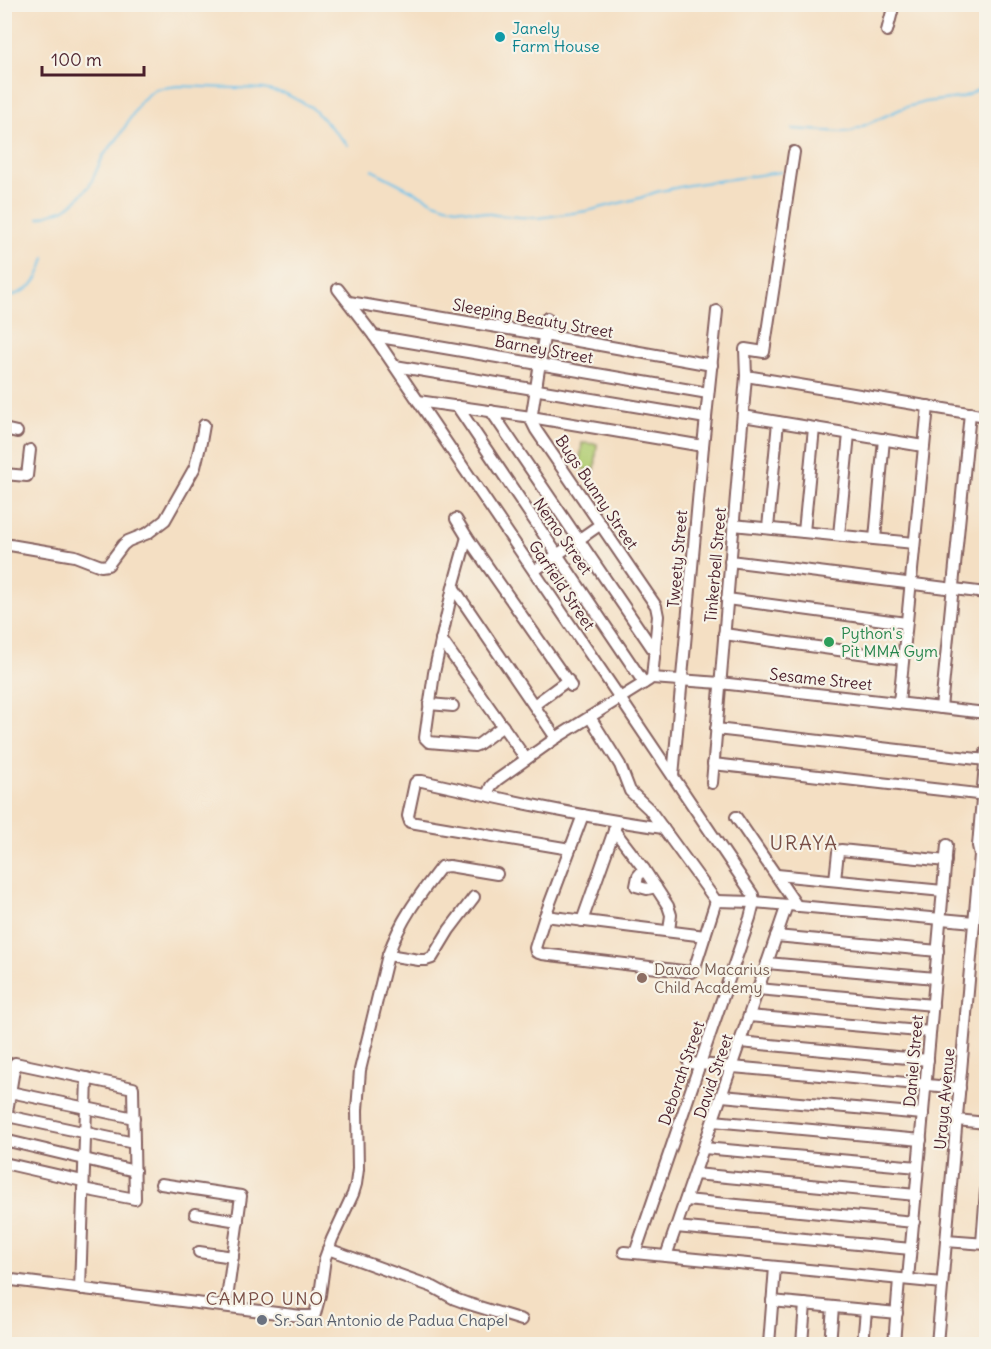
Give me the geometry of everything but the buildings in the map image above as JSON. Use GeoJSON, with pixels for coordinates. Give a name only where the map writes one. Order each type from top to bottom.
{"type":"FeatureCollection","features":[{"type":"Feature","properties":{"kind":"street"},"geometry":{"type":"LineString","coordinates":[[887,30],[894,4]]}},
{"type":"Feature","properties":{"kind":"street","name":"Tinkerbell Street"},"geometry":{"type":"LineString","coordinates":[[712,783],[746,376],[745,349],[764,352],[794,152]]}},
{"type":"Feature","properties":{"kind":"street","name":"Garfield Street"},"geometry":{"type":"LineString","coordinates":[[338,289],[395,366],[621,698],[751,892],[754,902]]}},
{"type":"Feature","properties":{"kind":"street","name":"Sleeping Beauty Street"},"geometry":{"type":"LineString","coordinates":[[349,302],[712,366]]}},
{"type":"Feature","properties":{"kind":"street","name":"Tweety Street"},"geometry":{"type":"LineString","coordinates":[[673,776],[717,311]]}},
{"type":"Feature","properties":{"kind":"street"},"geometry":{"type":"LineString","coordinates":[[531,417],[547,318]]}},
{"type":"Feature","properties":{"kind":"street","name":"Barney Street"},"geometry":{"type":"LineString","coordinates":[[374,336],[708,393]]}},
{"type":"Feature","properties":{"kind":"street"},"geometry":{"type":"LineString","coordinates":[[395,366],[706,418]]}},
{"type":"Feature","properties":{"kind":"street"},"geometry":{"type":"LineString","coordinates":[[746,376],[987,416]]}},
{"type":"Feature","properties":{"kind":"street"},"geometry":{"type":"LineString","coordinates":[[418,401],[531,417],[703,446]]}},
{"type":"Feature","properties":{"kind":"street","name":"Nemo Street"},"geometry":{"type":"LineString","coordinates":[[457,406],[558,555],[648,680]]}},
{"type":"Feature","properties":{"kind":"street"},"geometry":{"type":"LineString","coordinates":[[898,703],[928,406]]}},
{"type":"Feature","properties":{"kind":"street"},"geometry":{"type":"LineString","coordinates":[[491,411],[655,652]]}},
{"type":"Feature","properties":{"kind":"street"},"geometry":{"type":"LineString","coordinates":[[941,708],[970,413]]}},
{"type":"Feature","properties":{"kind":"street"},"geometry":{"type":"LineString","coordinates":[[742,416],[923,446]]}},
{"type":"Feature","properties":{"kind":"street","name":"Bugs Bunny Street"},"geometry":{"type":"LineString","coordinates":[[531,417],[536,430],[656,606],[658,616],[655,652],[648,680]]}},
{"type":"Feature","properties":{"kind":"street"},"geometry":{"type":"LineString","coordinates":[[768,528],[778,422]]}},
{"type":"Feature","properties":{"kind":"street"},"geometry":{"type":"LineString","coordinates":[[4,544],[75,556],[105,566],[128,541],[148,533],[165,520],[195,466],[204,425]]}},
{"type":"Feature","properties":{"kind":"street"},"geometry":{"type":"LineString","coordinates":[[804,532],[814,428]]}},
{"type":"Feature","properties":{"kind":"street"},"geometry":{"type":"LineString","coordinates":[[4,429],[17,432]]}},
{"type":"Feature","properties":{"kind":"street"},"geometry":{"type":"LineString","coordinates":[[839,535],[849,434]]}},
{"type":"Feature","properties":{"kind":"street"},"geometry":{"type":"LineString","coordinates":[[875,539],[884,439]]}},
{"type":"Feature","properties":{"kind":"street"},"geometry":{"type":"LineString","coordinates":[[4,474],[27,476],[30,450]]}},
{"type":"Feature","properties":{"kind":"street"},"geometry":{"type":"LineString","coordinates":[[456,519],[466,537],[569,683],[534,705]]}},
{"type":"Feature","properties":{"kind":"street"},"geometry":{"type":"LineString","coordinates":[[534,571],[601,524]]}},
{"type":"Feature","properties":{"kind":"street"},"geometry":{"type":"LineString","coordinates":[[734,525],[914,543]]}},
{"type":"Feature","properties":{"kind":"street"},"geometry":{"type":"LineString","coordinates":[[466,537],[441,639],[424,735],[427,741],[474,746],[503,726]]}},
{"type":"Feature","properties":{"kind":"street"},"geometry":{"type":"LineString","coordinates":[[730,561],[987,593]]}},
{"type":"Feature","properties":{"kind":"street"},"geometry":{"type":"LineString","coordinates":[[453,587],[556,738]]}},
{"type":"Feature","properties":{"kind":"street"},"geometry":{"type":"LineString","coordinates":[[727,599],[906,623]]}},
{"type":"Feature","properties":{"kind":"street"},"geometry":{"type":"LineString","coordinates":[[724,634],[903,659]]}},
{"type":"Feature","properties":{"kind":"street"},"geometry":{"type":"LineString","coordinates":[[441,639],[526,759]]}},
{"type":"Feature","properties":{"kind":"street"},"geometry":{"type":"LineString","coordinates":[[487,795],[494,783],[526,759],[648,680]]}},
{"type":"Feature","properties":{"kind":"street","name":"Sesame Street"},"geometry":{"type":"LineString","coordinates":[[648,680],[720,683],[987,713]]}},
{"type":"Feature","properties":{"kind":"street"},"geometry":{"type":"LineString","coordinates":[[429,704],[453,706]]}},
{"type":"Feature","properties":{"kind":"street"},"geometry":{"type":"LineString","coordinates":[[590,717],[620,765],[630,791],[649,809],[716,901]]}},
{"type":"Feature","properties":{"kind":"street"},"geometry":{"type":"LineString","coordinates":[[716,729],[986,760]]}},
{"type":"Feature","properties":{"kind":"street","name":"Uraya Avenue"},"geometry":{"type":"LineString","coordinates":[[937,1344],[974,922],[983,849],[987,752]]}},
{"type":"Feature","properties":{"kind":"street"},"geometry":{"type":"LineString","coordinates":[[713,764],[985,794]]}},
{"type":"Feature","properties":{"kind":"street"},"geometry":{"type":"LineString","coordinates":[[570,849],[413,822],[409,820],[414,786],[417,782],[422,781],[583,814],[616,826],[663,828]]}},
{"type":"Feature","properties":{"kind":"street"},"geometry":{"type":"LineString","coordinates":[[583,814],[545,916],[535,948],[536,952],[692,972],[716,901]]}},
{"type":"Feature","properties":{"kind":"street"},"geometry":{"type":"LineString","coordinates":[[736,817],[777,875],[792,906]]}},
{"type":"Feature","properties":{"kind":"street"},"geometry":{"type":"LineString","coordinates":[[616,826],[670,909],[669,931]]}},
{"type":"Feature","properties":{"kind":"street"},"geometry":{"type":"LineString","coordinates":[[582,921],[616,826]]}},
{"type":"Feature","properties":{"kind":"street","name":"Uraya Avenue"},"geometry":{"type":"LineString","coordinates":[[983,849],[987,835]]}},
{"type":"Feature","properties":{"kind":"street","name":"Daniel Street"},"geometry":{"type":"LineString","coordinates":[[894,1344],[897,1312],[911,1249],[914,1222],[947,845]]}},
{"type":"Feature","properties":{"kind":"street"},"geometry":{"type":"LineString","coordinates":[[835,880],[838,852],[841,850],[946,861]]}},
{"type":"Feature","properties":{"kind":"street"},"geometry":{"type":"LineString","coordinates":[[4,1280],[307,1316],[315,1314],[325,1258],[356,1184],[360,1070],[388,955],[400,925],[441,867],[448,866],[497,874]]}},
{"type":"Feature","properties":{"kind":"street"},"geometry":{"type":"LineString","coordinates":[[644,869],[632,889],[656,887]]}},
{"type":"Feature","properties":{"kind":"street"},"geometry":{"type":"LineString","coordinates":[[777,875],[943,891]]}},
{"type":"Feature","properties":{"kind":"street"},"geometry":{"type":"LineString","coordinates":[[388,955],[419,960],[432,958],[449,930],[474,897]]}},
{"type":"Feature","properties":{"kind":"street"},"geometry":{"type":"LineString","coordinates":[[716,901],[754,902],[974,922]]}},
{"type":"Feature","properties":{"kind":"street","name":"Deborah Street"},"geometry":{"type":"LineString","coordinates":[[666,1256],[629,1253],[754,902]]}},
{"type":"Feature","properties":{"kind":"street","name":"David Street"},"geometry":{"type":"LineString","coordinates":[[666,1256],[776,936],[792,906]]}},
{"type":"Feature","properties":{"kind":"street"},"geometry":{"type":"LineString","coordinates":[[545,916],[705,936]]}},
{"type":"Feature","properties":{"kind":"street"},"geometry":{"type":"LineString","coordinates":[[776,936],[938,951]]}},
{"type":"Feature","properties":{"kind":"street"},"geometry":{"type":"LineString","coordinates":[[767,963],[935,978]]}},
{"type":"Feature","properties":{"kind":"street"},"geometry":{"type":"LineString","coordinates":[[758,989],[933,1005]]}},
{"type":"Feature","properties":{"kind":"street"},"geometry":{"type":"LineString","coordinates":[[749,1017],[930,1032]]}},
{"type":"Feature","properties":{"kind":"street"},"geometry":{"type":"LineString","coordinates":[[740,1042],[928,1060]]}},
{"type":"Feature","properties":{"kind":"street"},"geometry":{"type":"LineString","coordinates":[[4,1130],[15,1063],[133,1088],[135,1199],[4,1163]]}},
{"type":"Feature","properties":{"kind":"street"},"geometry":{"type":"LineString","coordinates":[[695,1063],[960,1088]]}},
{"type":"Feature","properties":{"kind":"street"},"geometry":{"type":"LineString","coordinates":[[80,1289],[87,1078]]}},
{"type":"Feature","properties":{"kind":"street"},"geometry":{"type":"LineString","coordinates":[[10,1092],[134,1118]]}},
{"type":"Feature","properties":{"kind":"street"},"geometry":{"type":"LineString","coordinates":[[722,1096],[923,1114]]}},
{"type":"Feature","properties":{"kind":"street"},"geometry":{"type":"LineString","coordinates":[[7,1116],[134,1143]]}},
{"type":"Feature","properties":{"kind":"street"},"geometry":{"type":"LineString","coordinates":[[957,1120],[987,1123]]}},
{"type":"Feature","properties":{"kind":"street"},"geometry":{"type":"LineString","coordinates":[[713,1121],[921,1140]]}},
{"type":"Feature","properties":{"kind":"street"},"geometry":{"type":"LineString","coordinates":[[4,1140],[135,1171]]}},
{"type":"Feature","properties":{"kind":"street"},"geometry":{"type":"LineString","coordinates":[[704,1148],[918,1167]]}},
{"type":"Feature","properties":{"kind":"street"},"geometry":{"type":"LineString","coordinates":[[695,1174],[916,1194]]}},
{"type":"Feature","properties":{"kind":"street"},"geometry":{"type":"LineString","coordinates":[[161,1184],[241,1196],[226,1306]]}},
{"type":"Feature","properties":{"kind":"street"},"geometry":{"type":"LineString","coordinates":[[946,1241],[984,1244],[987,1191]]}},
{"type":"Feature","properties":{"kind":"street"},"geometry":{"type":"LineString","coordinates":[[686,1200],[914,1222]]}},
{"type":"Feature","properties":{"kind":"street"},"geometry":{"type":"LineString","coordinates":[[195,1214],[238,1221]]}},
{"type":"Feature","properties":{"kind":"street"},"geometry":{"type":"LineString","coordinates":[[676,1227],[911,1249]]}},
{"type":"Feature","properties":{"kind":"street"},"geometry":{"type":"LineString","coordinates":[[328,1249],[433,1287],[465,1304],[522,1320]]}},
{"type":"Feature","properties":{"kind":"street"},"geometry":{"type":"LineString","coordinates":[[200,1252],[233,1257]]}},
{"type":"Feature","properties":{"kind":"street"},"geometry":{"type":"LineString","coordinates":[[666,1256],[942,1283]]}},
{"type":"Feature","properties":{"kind":"street"},"geometry":{"type":"LineString","coordinates":[[768,1344],[775,1267]]}},
{"type":"Feature","properties":{"kind":"street"},"geometry":{"type":"LineString","coordinates":[[772,1301],[897,1312]]}},
{"type":"Feature","properties":{"kind":"street"},"geometry":{"type":"LineString","coordinates":[[802,1344],[806,1304]]}},
{"type":"Feature","properties":{"kind":"street"},"geometry":{"type":"LineString","coordinates":[[830,1344],[833,1307]]}},
{"type":"Feature","properties":{"kind":"street"},"geometry":{"type":"LineString","coordinates":[[863,1344],[866,1310]]}},
{"type":"Feature","properties":{"kind":"green space"},"geometry":{"type":"Polygon","coordinates":[[[582,443],[597,444],[595,470],[579,469],[582,443]]]}},
{"type":"Feature","properties":{"kind":"waterway"},"geometry":{"type":"LineString","coordinates":[[793,129],[852,131],[903,108],[925,102],[959,98],[986,85]]}},
{"type":"Feature","properties":{"kind":"waterway"},"geometry":{"type":"LineString","coordinates":[[39,218],[65,209],[76,201],[90,185],[103,156],[118,138],[141,101],[155,89],[178,86],[263,89],[286,94],[311,107],[348,145]]}},
{"type":"Feature","properties":{"kind":"waterway"},"geometry":{"type":"LineString","coordinates":[[372,170],[446,206],[496,215],[538,218],[587,211],[689,185],[781,172]]}},
{"type":"Feature","properties":{"kind":"waterway"},"geometry":{"type":"LineString","coordinates":[[4,299],[32,285],[39,275],[45,258]]}},
{"type":"Feature","properties":{"kind":"place","name":"Janely Farm House"},"geometry":{"type":"Point","coordinates":[500,37]}},
{"type":"Feature","properties":{"kind":"place","name":"Python's Pit MMA Gym"},"geometry":{"type":"Point","coordinates":[829,642]}},
{"type":"Feature","properties":{"kind":"place","name":"Davao Macarius Child Academy"},"geometry":{"type":"Point","coordinates":[642,978]}},
{"type":"Feature","properties":{"kind":"place","name":"Sr. San Antonio de Padua Chapel"},"geometry":{"type":"Point","coordinates":[262,1320]}},
{"type":"Feature","properties":{"kind":"district","name":"URAYA"},"geometry":{"type":"Point","coordinates":[804,843]}},
{"type":"Feature","properties":{"kind":"district","name":"CAMPO UNO"},"geometry":{"type":"Point","coordinates":[265,1299]}}]}
